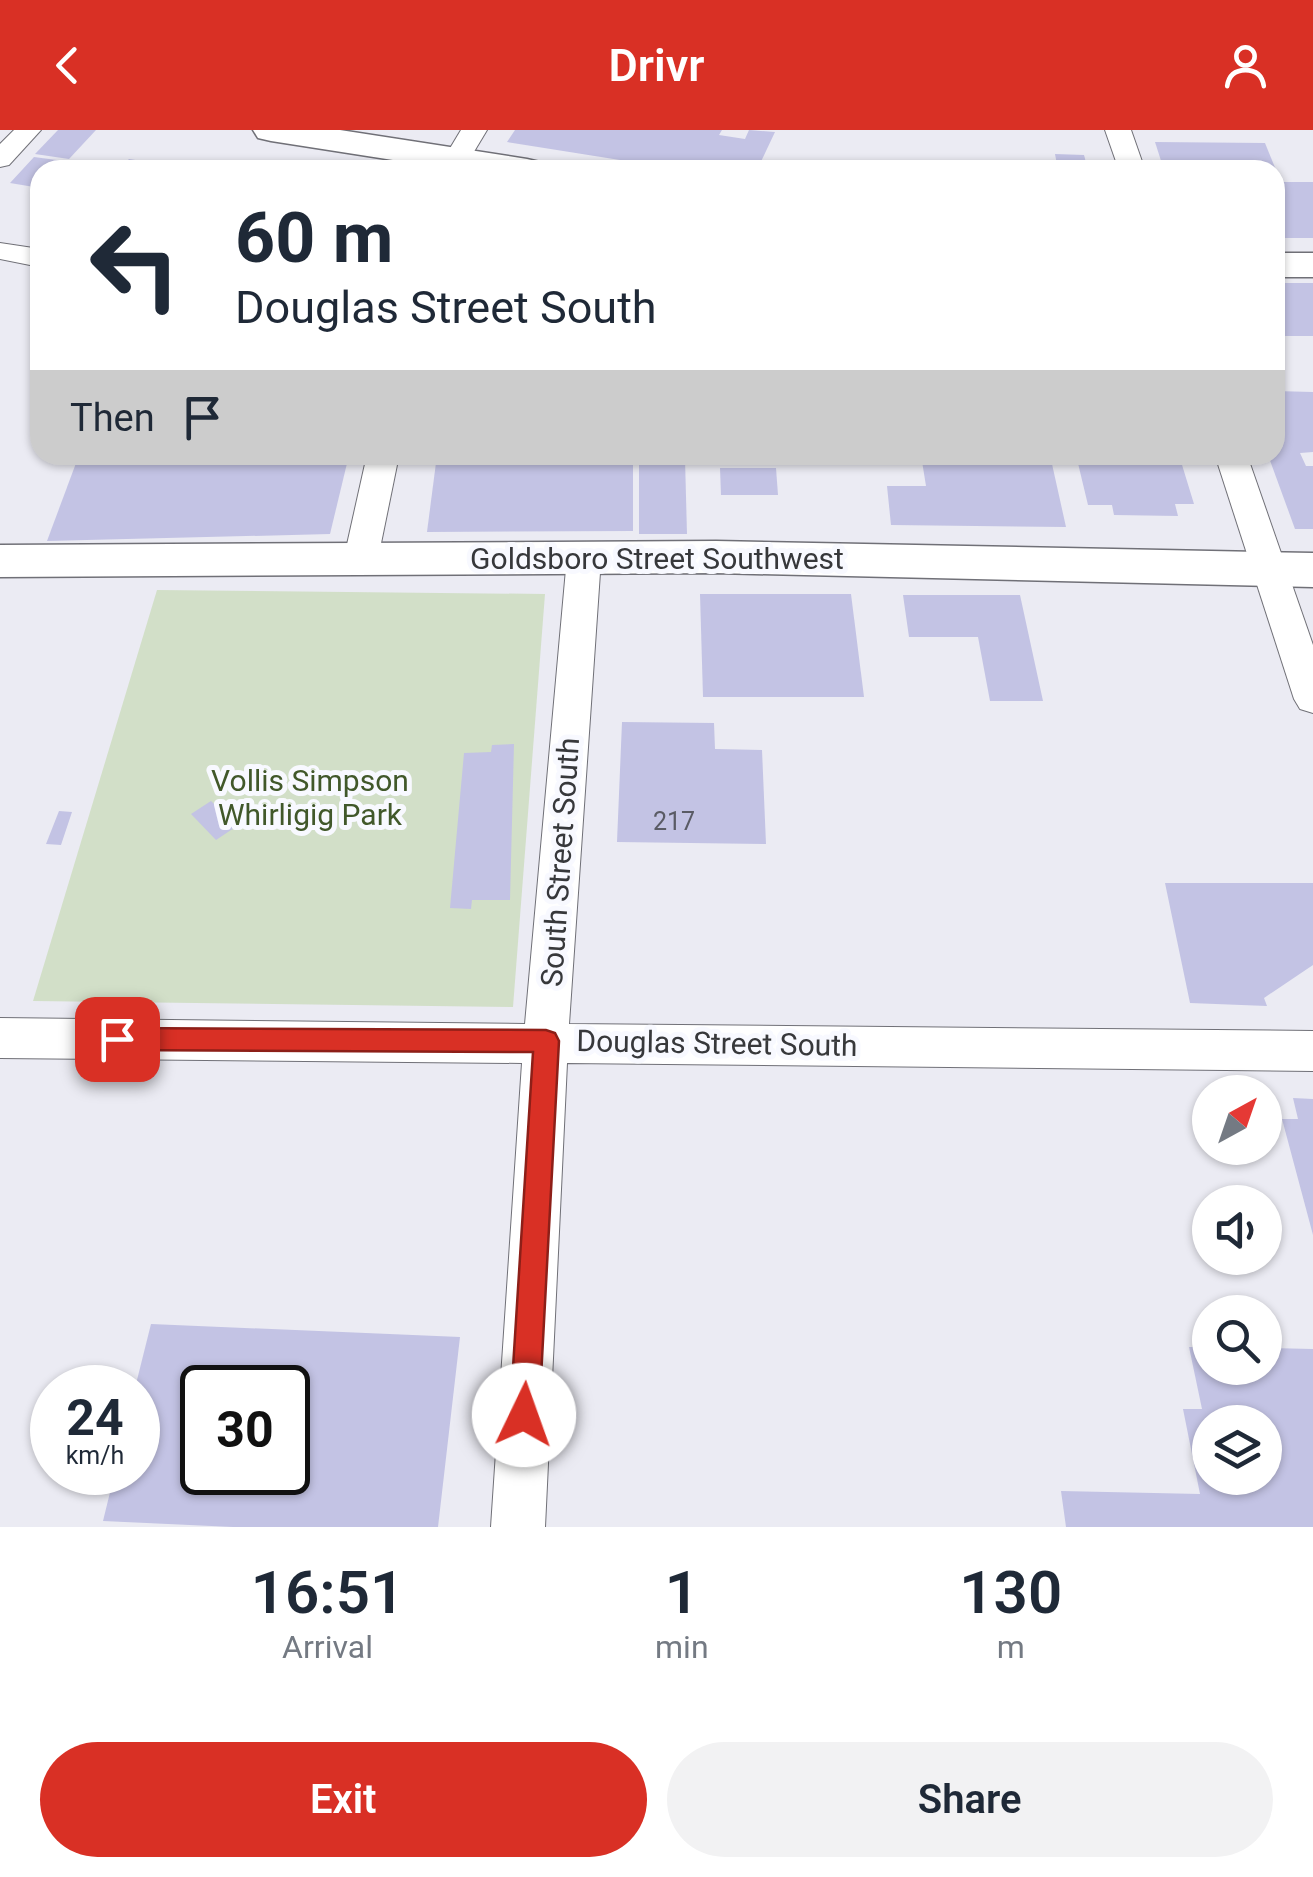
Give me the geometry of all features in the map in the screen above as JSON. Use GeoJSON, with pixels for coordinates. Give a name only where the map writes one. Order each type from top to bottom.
{"type":"FeatureCollection","features":[{"type":"Feature","properties":{"kind":"street"},"geometry":{"type":"LineString","coordinates":[[0,159],[28,130]]}},
{"type":"Feature","properties":{"kind":"street"},"geometry":{"type":"LineString","coordinates":[[271,130],[459,153],[487,160]]}},
{"type":"Feature","properties":{"kind":"street"},"geometry":{"type":"LineString","coordinates":[[1118,130],[1128,160]]}},
{"type":"Feature","properties":{"kind":"street"},"geometry":{"type":"LineString","coordinates":[[0,252],[30,256]]}},
{"type":"Feature","properties":{"kind":"street"},"geometry":{"type":"LineString","coordinates":[[1285,265],[1313,265]]}},
{"type":"Feature","properties":{"kind":"street"},"geometry":{"type":"LineString","coordinates":[[361,558],[381,465]]}},
{"type":"Feature","properties":{"kind":"street"},"geometry":{"type":"LineString","coordinates":[[1236,465],[1291,570],[1313,699]]}},
{"type":"Feature","properties":{"kind":"street","name":"South Street South"},"geometry":{"type":"LineString","coordinates":[[518,1527],[546,1041],[584,558]]}},
{"type":"Feature","properties":{"kind":"street","name":"Goldsboro Street Southwest"},"geometry":{"type":"LineString","coordinates":[[0,561],[885,559],[1291,570]]}},
{"type":"Feature","properties":{"kind":"street","name":"Douglas Street South"},"geometry":{"type":"LineString","coordinates":[[0,1038],[1313,1051]]}},
{"type":"Feature","properties":{"kind":"green space","name":"Vollis Simpson Whirligig Park"},"geometry":{"type":"Polygon","coordinates":[[[157,590],[545,594],[513,1007],[33,1001],[157,590]]]}},
{"type":"Feature","properties":{"kind":"building"},"geometry":{"type":"Polygon","coordinates":[[[58,130],[96,130],[69,159],[35,154],[58,130]]]}},
{"type":"Feature","properties":{"kind":"building"},"geometry":{"type":"Polygon","coordinates":[[[515,130],[722,130],[719,135],[745,139],[749,130],[775,132],[762,160],[620,160],[507,142],[515,130]]]}},
{"type":"Feature","properties":{"kind":"building"},"geometry":{"type":"Polygon","coordinates":[[[1155,142],[1265,143],[1272,160],[1161,160],[1155,142]]]}},
{"type":"Feature","properties":{"kind":"building"},"geometry":{"type":"Polygon","coordinates":[[[1055,154],[1084,155],[1085,160],[1056,160],[1055,154]]]}},
{"type":"Feature","properties":{"kind":"building"},"geometry":{"type":"Polygon","coordinates":[[[30,161],[30,186],[10,183],[30,161]]]}},
{"type":"Feature","properties":{"kind":"building"},"geometry":{"type":"Polygon","coordinates":[[[1285,182],[1313,182],[1313,238],[1285,238],[1285,182]]]}},
{"type":"Feature","properties":{"kind":"building"},"geometry":{"type":"Polygon","coordinates":[[[1285,283],[1313,283],[1313,336],[1285,336],[1285,283]]]}},
{"type":"Feature","properties":{"kind":"building"},"geometry":{"type":"Polygon","coordinates":[[[1285,391],[1313,392],[1313,452],[1300,453],[1306,466],[1313,466],[1313,529],[1295,529],[1272,465],[1285,465],[1285,391]]]}},
{"type":"Feature","properties":{"kind":"building"},"geometry":{"type":"Polygon","coordinates":[[[75,465],[347,465],[330,534],[47,541],[75,465]]]}},
{"type":"Feature","properties":{"kind":"building"},"geometry":{"type":"Polygon","coordinates":[[[436,465],[633,465],[633,531],[427,532],[436,465]]]}},
{"type":"Feature","properties":{"kind":"building"},"geometry":{"type":"Polygon","coordinates":[[[639,465],[685,465],[687,534],[639,534],[639,465]]]}},
{"type":"Feature","properties":{"kind":"building"},"geometry":{"type":"Polygon","coordinates":[[[923,465],[1052,465],[1066,527],[891,525],[887,486],[926,486],[923,465]]]}},
{"type":"Feature","properties":{"kind":"building"},"geometry":{"type":"Polygon","coordinates":[[[1078,465],[1182,465],[1194,504],[1175,504],[1178,516],[1114,515],[1112,505],[1088,505],[1078,465]]]}},
{"type":"Feature","properties":{"kind":"building"},"geometry":{"type":"Polygon","coordinates":[[[720,468],[776,468],[778,495],[721,495],[720,468]]]}},
{"type":"Feature","properties":{"kind":"building"},"geometry":{"type":"Polygon","coordinates":[[[700,594],[851,594],[864,697],[703,697],[700,594]]]}},
{"type":"Feature","properties":{"kind":"building"},"geometry":{"type":"Polygon","coordinates":[[[903,595],[1020,595],[1043,701],[990,701],[978,637],[909,637],[903,595]]]}},
{"type":"Feature","properties":{"kind":"building"},"geometry":{"type":"Polygon","coordinates":[[[622,722],[714,723],[715,749],[762,750],[766,844],[617,842],[622,722]]]}},
{"type":"Feature","properties":{"kind":"building"},"geometry":{"type":"Polygon","coordinates":[[[514,744],[510,900],[472,900],[471,909],[450,908],[464,753],[491,752],[492,745],[514,744]]]}},
{"type":"Feature","properties":{"kind":"building"},"geometry":{"type":"Polygon","coordinates":[[[211,801],[237,826],[216,840],[191,814],[211,801]]]}},
{"type":"Feature","properties":{"kind":"building"},"geometry":{"type":"Polygon","coordinates":[[[59,811],[72,812],[61,845],[46,844],[59,811]]]}},
{"type":"Feature","properties":{"kind":"building"},"geometry":{"type":"Polygon","coordinates":[[[1165,883],[1313,883],[1313,965],[1264,998],[1267,1006],[1190,1003],[1165,883]]]}},
{"type":"Feature","properties":{"kind":"building"},"geometry":{"type":"Polygon","coordinates":[[[1293,1098],[1313,1099],[1313,1235],[1282,1119],[1298,1119],[1293,1098]]]}},
{"type":"Feature","properties":{"kind":"building"},"geometry":{"type":"Polygon","coordinates":[[[151,1324],[460,1337],[438,1527],[233,1527],[103,1521],[109,1495],[160,1495],[160,1365],[141,1365],[151,1324]]]}},
{"type":"Feature","properties":{"kind":"building"},"geometry":{"type":"Polygon","coordinates":[[[1282,1348],[1313,1349],[1313,1527],[1066,1527],[1061,1491],[1282,1495],[1282,1405],[1201,1405],[1197,1385],[1282,1385],[1282,1348]]]}},
{"type":"Feature","properties":{"kind":"building"},"geometry":{"type":"Polygon","coordinates":[[[1183,1409],[1192,1409],[1192,1454],[1183,1409]]]}},
{"type":"Feature","properties":{"kind":"route"},"geometry":{"type":"LineString","coordinates":[[117,1039],[546,1041],[524,1415]]}}]}
